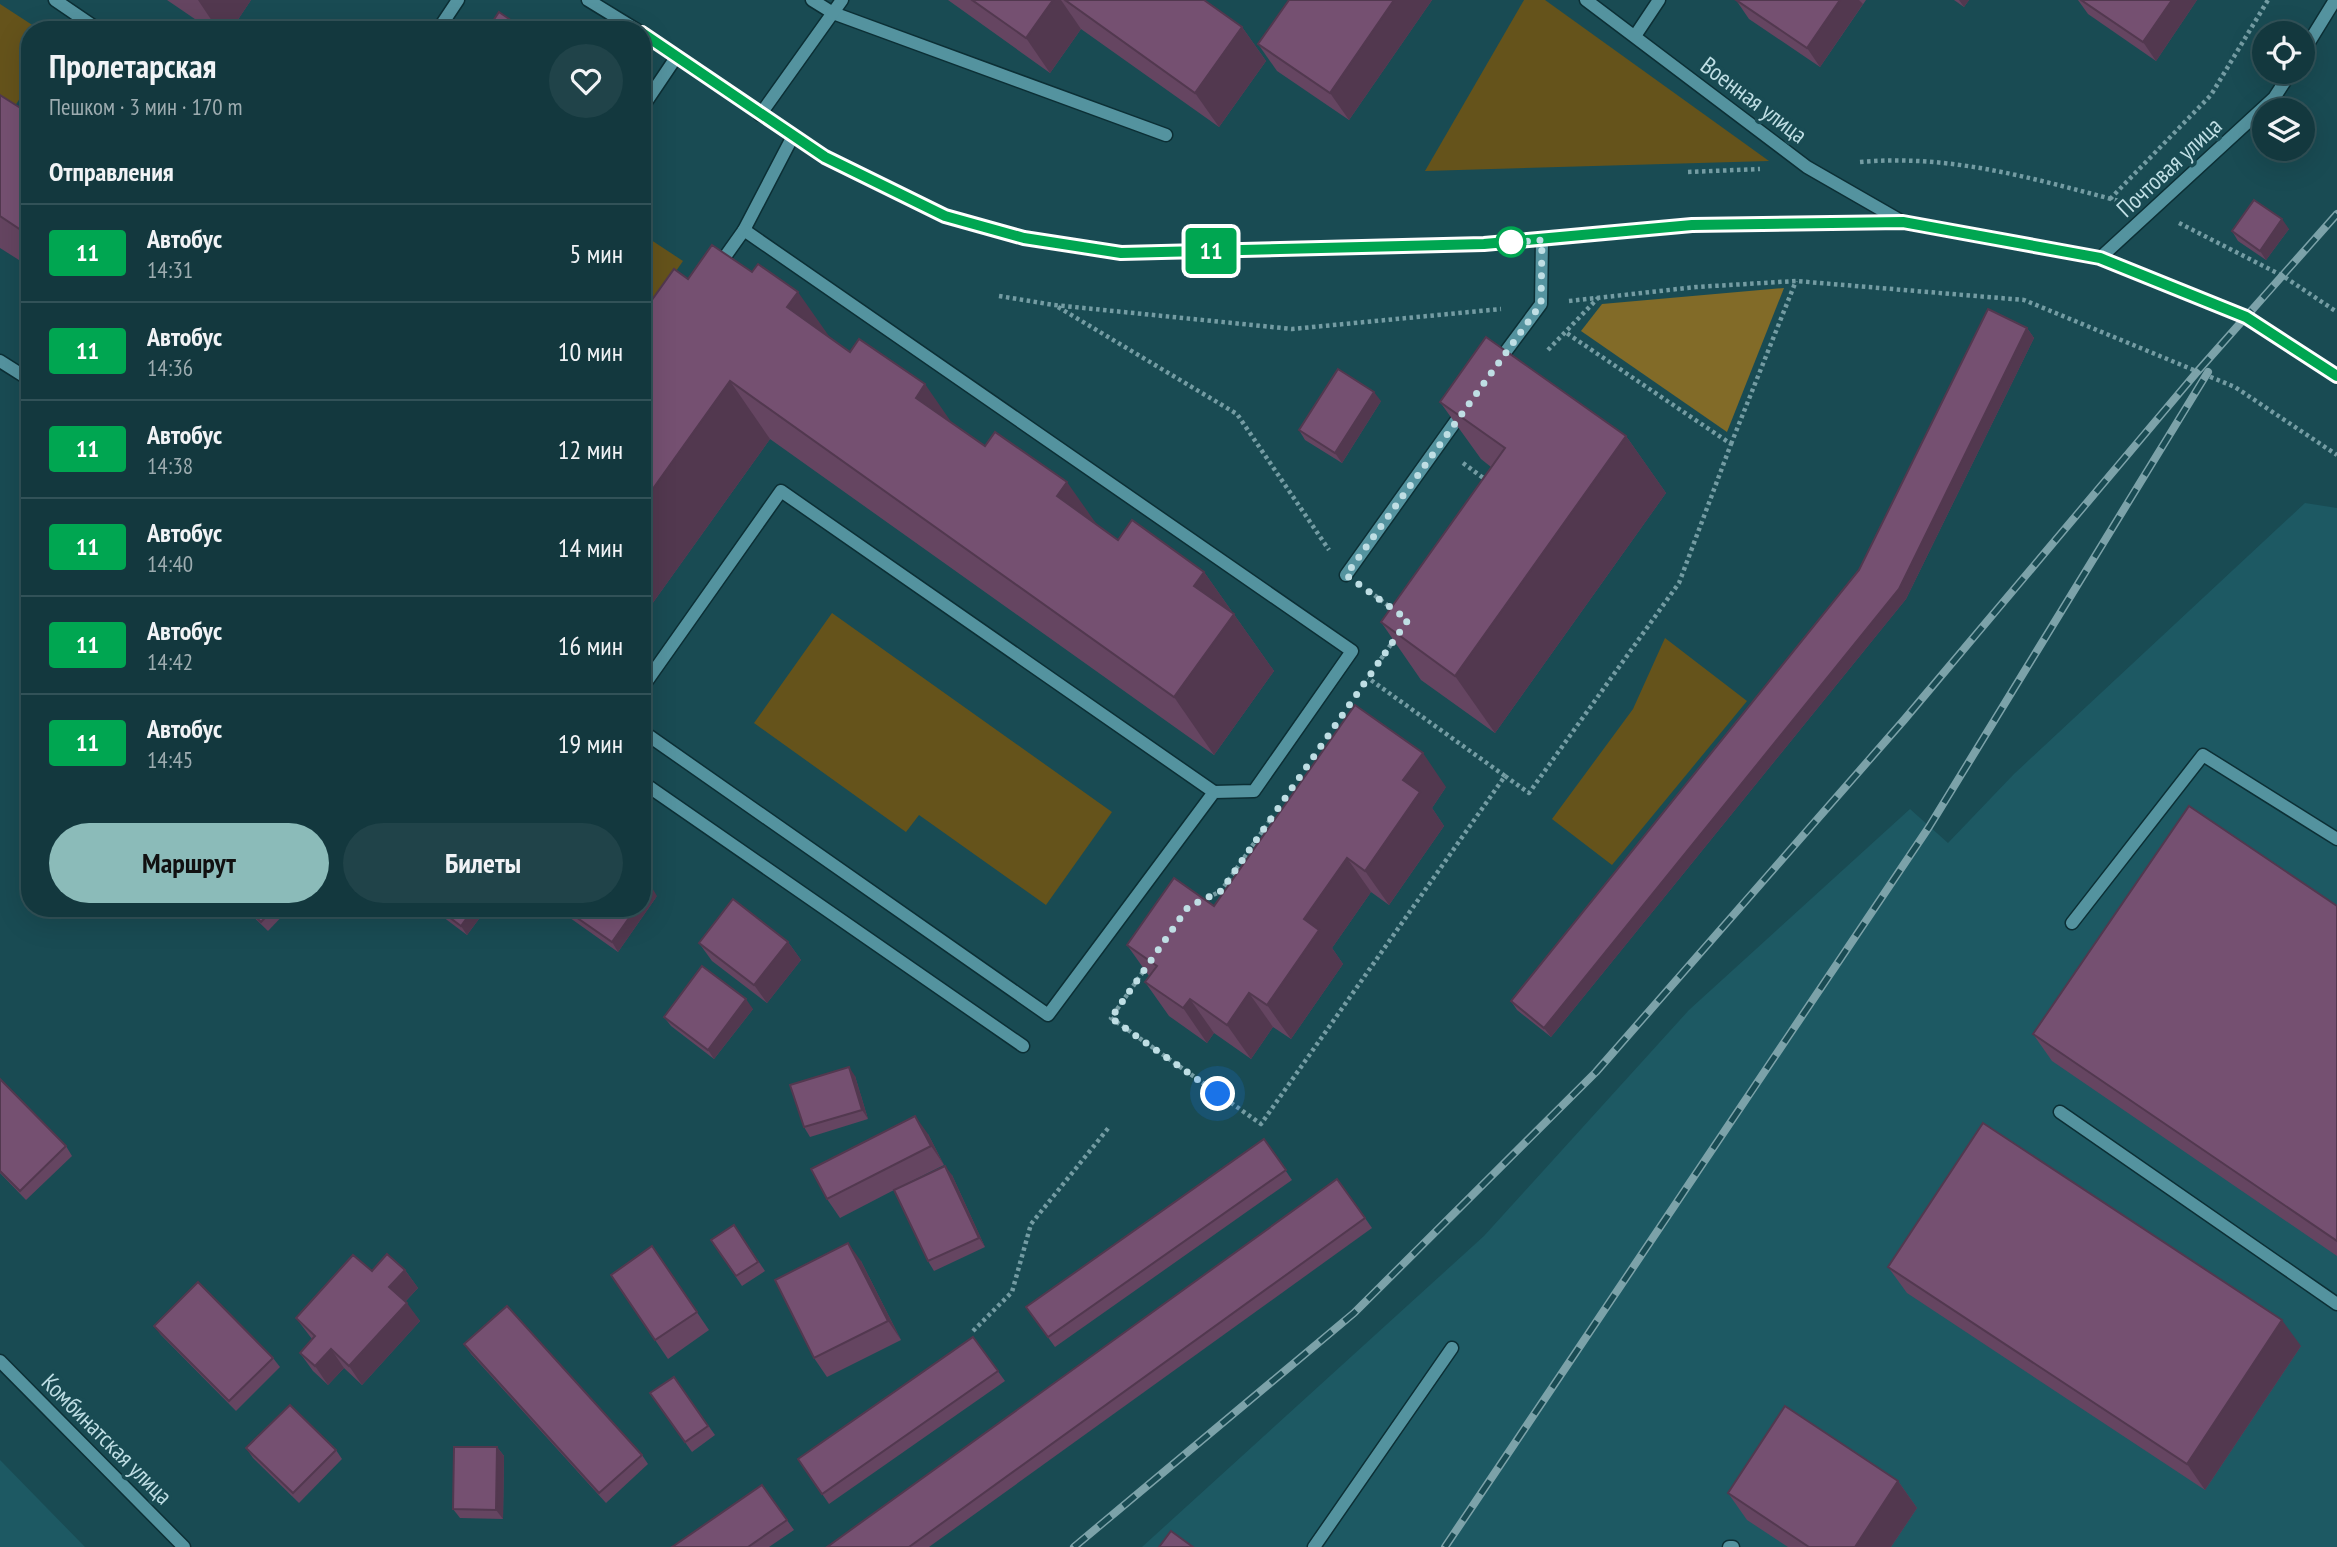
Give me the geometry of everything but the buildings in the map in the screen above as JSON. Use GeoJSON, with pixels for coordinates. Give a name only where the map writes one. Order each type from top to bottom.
{"type":"FeatureCollection","features":[{"type":"Feature","properties":{"kind":"street"},"geometry":{"type":"LineString","coordinates":[[55,0],[86,21]]}},
{"type":"Feature","properties":{"kind":"street"},"geometry":{"type":"LineString","coordinates":[[444,21],[458,0]]}},
{"type":"Feature","properties":{"kind":"street"},"geometry":{"type":"LineString","coordinates":[[588,0],[622,21]]}},
{"type":"Feature","properties":{"kind":"street"},"geometry":{"type":"LineString","coordinates":[[812,0],[833,13],[1166,135]]}},
{"type":"Feature","properties":{"kind":"street"},"geometry":{"type":"LineString","coordinates":[[760,115],[842,0]]}},
{"type":"Feature","properties":{"kind":"street","name":"Военная улица"},"geometry":{"type":"LineString","coordinates":[[1586,0],[1807,167],[1903,222]]}},
{"type":"Feature","properties":{"kind":"street"},"geometry":{"type":"LineString","coordinates":[[1635,36],[1659,0]]}},
{"type":"Feature","properties":{"kind":"street"},"geometry":{"type":"LineString","coordinates":[[2315,32],[2335,0]]}},
{"type":"Feature","properties":{"kind":"street"},"geometry":{"type":"LineString","coordinates":[[651,39],[825,157],[945,216],[1024,238],[1121,253],[1542,240],[1692,225],[1903,222],[2100,258],[2246,317],[2337,376]]}},
{"type":"Feature","properties":{"kind":"street"},"geometry":{"type":"LineString","coordinates":[[651,94],[677,55]]}},
{"type":"Feature","properties":{"kind":"street","name":"Почтовая улица"},"geometry":{"type":"LineString","coordinates":[[2100,258],[2274,98],[2283,84]]}},
{"type":"Feature","properties":{"kind":"street"},"geometry":{"type":"LineString","coordinates":[[712,274],[744,230],[793,136]]}},
{"type":"Feature","properties":{"kind":"street"},"geometry":{"type":"LineString","coordinates":[[651,675],[780,491],[1214,792],[1254,791],[1352,651],[744,230]]}},
{"type":"Feature","properties":{"kind":"street"},"geometry":{"type":"LineString","coordinates":[[1492,371],[1541,304],[1542,240]]}},
{"type":"Feature","properties":{"kind":"street"},"geometry":{"type":"LineString","coordinates":[[0,360],[21,374]]}},
{"type":"Feature","properties":{"kind":"street"},"geometry":{"type":"LineString","coordinates":[[1346,575],[1468,404]]}},
{"type":"Feature","properties":{"kind":"street"},"geometry":{"type":"LineString","coordinates":[[651,737],[1048,1015],[1214,792]]}},
{"type":"Feature","properties":{"kind":"street"},"geometry":{"type":"LineString","coordinates":[[2072,923],[2203,755],[2335,834]]}},
{"type":"Feature","properties":{"kind":"street"},"geometry":{"type":"LineString","coordinates":[[651,788],[1023,1046]]}},
{"type":"Feature","properties":{"kind":"street"},"geometry":{"type":"LineString","coordinates":[[2060,1112],[2337,1304]]}},
{"type":"Feature","properties":{"kind":"street"},"geometry":{"type":"LineString","coordinates":[[1314,1547],[1452,1348]]}},
{"type":"Feature","properties":{"kind":"street","name":"Комбинатская улица"},"geometry":{"type":"LineString","coordinates":[[0,1361],[184,1547]]}},
{"type":"Feature","properties":{"kind":"path","name":"Почтовая улица"},"geometry":{"type":"LineString","coordinates":[[2110,199],[2211,95],[2268,0]]}},
{"type":"Feature","properties":{"kind":"path"},"geometry":{"type":"LineString","coordinates":[[1688,172],[1807,167],[1904,158],[1989,167],[2154,211],[2283,276],[2337,312]]}},
{"type":"Feature","properties":{"kind":"path"},"geometry":{"type":"LineString","coordinates":[[1368,678],[1529,793],[1679,583],[1796,281]]}},
{"type":"Feature","properties":{"kind":"path"},"geometry":{"type":"LineString","coordinates":[[999,296],[1054,305],[1292,329],[1696,287],[1796,281],[2024,300],[2235,387],[2337,455]]}},
{"type":"Feature","properties":{"kind":"path"},"geometry":{"type":"LineString","coordinates":[[1545,352],[1598,298]]}},
{"type":"Feature","properties":{"kind":"path"},"geometry":{"type":"LineString","coordinates":[[1054,305],[1237,414],[1346,575],[1397,612]]}},
{"type":"Feature","properties":{"kind":"path"},"geometry":{"type":"LineString","coordinates":[[1565,332],[1731,444]]}},
{"type":"Feature","properties":{"kind":"path"},"geometry":{"type":"LineString","coordinates":[[1470,453],[1462,464],[1491,484]]}},
{"type":"Feature","properties":{"kind":"path"},"geometry":{"type":"LineString","coordinates":[[1360,690],[1401,629]]}},
{"type":"Feature","properties":{"kind":"path"},"geometry":{"type":"LineString","coordinates":[[1150,962],[1111,1018],[1261,1124],[1505,776]]}},
{"type":"Feature","properties":{"kind":"path"},"geometry":{"type":"LineString","coordinates":[[1199,902],[1221,891],[1275,813]]}},
{"type":"Feature","properties":{"kind":"path"},"geometry":{"type":"LineString","coordinates":[[972,1331],[1012,1292],[1031,1224],[1110,1126]]}},
{"type":"Feature","properties":{"kind":"shaded area"},"geometry":{"type":"Polygon","coordinates":[[[1524,0],[1545,0],[1769,161],[1425,171],[1524,0]]]}},
{"type":"Feature","properties":{"kind":"shaded area"},"geometry":{"type":"Polygon","coordinates":[[[0,4],[26,21],[21,21],[21,97],[7,118],[0,114],[0,4]]]}},
{"type":"Feature","properties":{"kind":"shaded area"},"geometry":{"type":"Polygon","coordinates":[[[651,240],[683,261],[651,307],[651,240]]]}},
{"type":"Feature","properties":{"kind":"shaded area"},"geometry":{"type":"Polygon","coordinates":[[[1784,288],[1727,432],[1581,331],[1602,304],[1784,288]]]}},
{"type":"Feature","properties":{"kind":"shaded area"},"geometry":{"type":"Polygon","coordinates":[[[2305,503],[2337,508],[2337,1547],[1142,1547],[1484,1236],[1689,1010],[1910,809],[1948,843],[2014,774],[2305,503]]]}},
{"type":"Feature","properties":{"kind":"shaded area"},"geometry":{"type":"Polygon","coordinates":[[[832,613],[1112,812],[1046,905],[919,815],[906,832],[754,723],[832,613]]]}},
{"type":"Feature","properties":{"kind":"shaded area"},"geometry":{"type":"Polygon","coordinates":[[[1665,638],[1747,701],[1612,865],[1552,819],[1633,709],[1665,638]]]}},
{"type":"Feature","properties":{"kind":"shaded area"},"geometry":{"type":"Polygon","coordinates":[[[0,1460],[85,1547],[0,1547],[0,1460]]]}},
{"type":"Feature","properties":{"kind":"railway"},"geometry":{"type":"LineString","coordinates":[[1074,1547],[1354,1313],[1596,1072],[1904,720],[2197,372],[2337,214]]}},
{"type":"Feature","properties":{"kind":"railway"},"geometry":{"type":"LineString","coordinates":[[1445,1547],[1929,827],[2208,372]]}},
{"type":"Feature","properties":{"kind":"bus line","name":"11"},"geometry":{"type":"LineString","coordinates":[[651,39],[825,157],[945,216],[1024,238],[1121,253],[1484,244],[1692,225],[1903,222],[2100,258],[2246,317],[2337,376]]}},
{"type":"Feature","properties":{"kind":"route"},"geometry":{"type":"LineString","coordinates":[[1218,1094],[1111,1018],[1188,907],[1221,891],[1408,620],[1346,575],[1541,304],[1542,240],[1504,243],[1511,242]]}}]}
